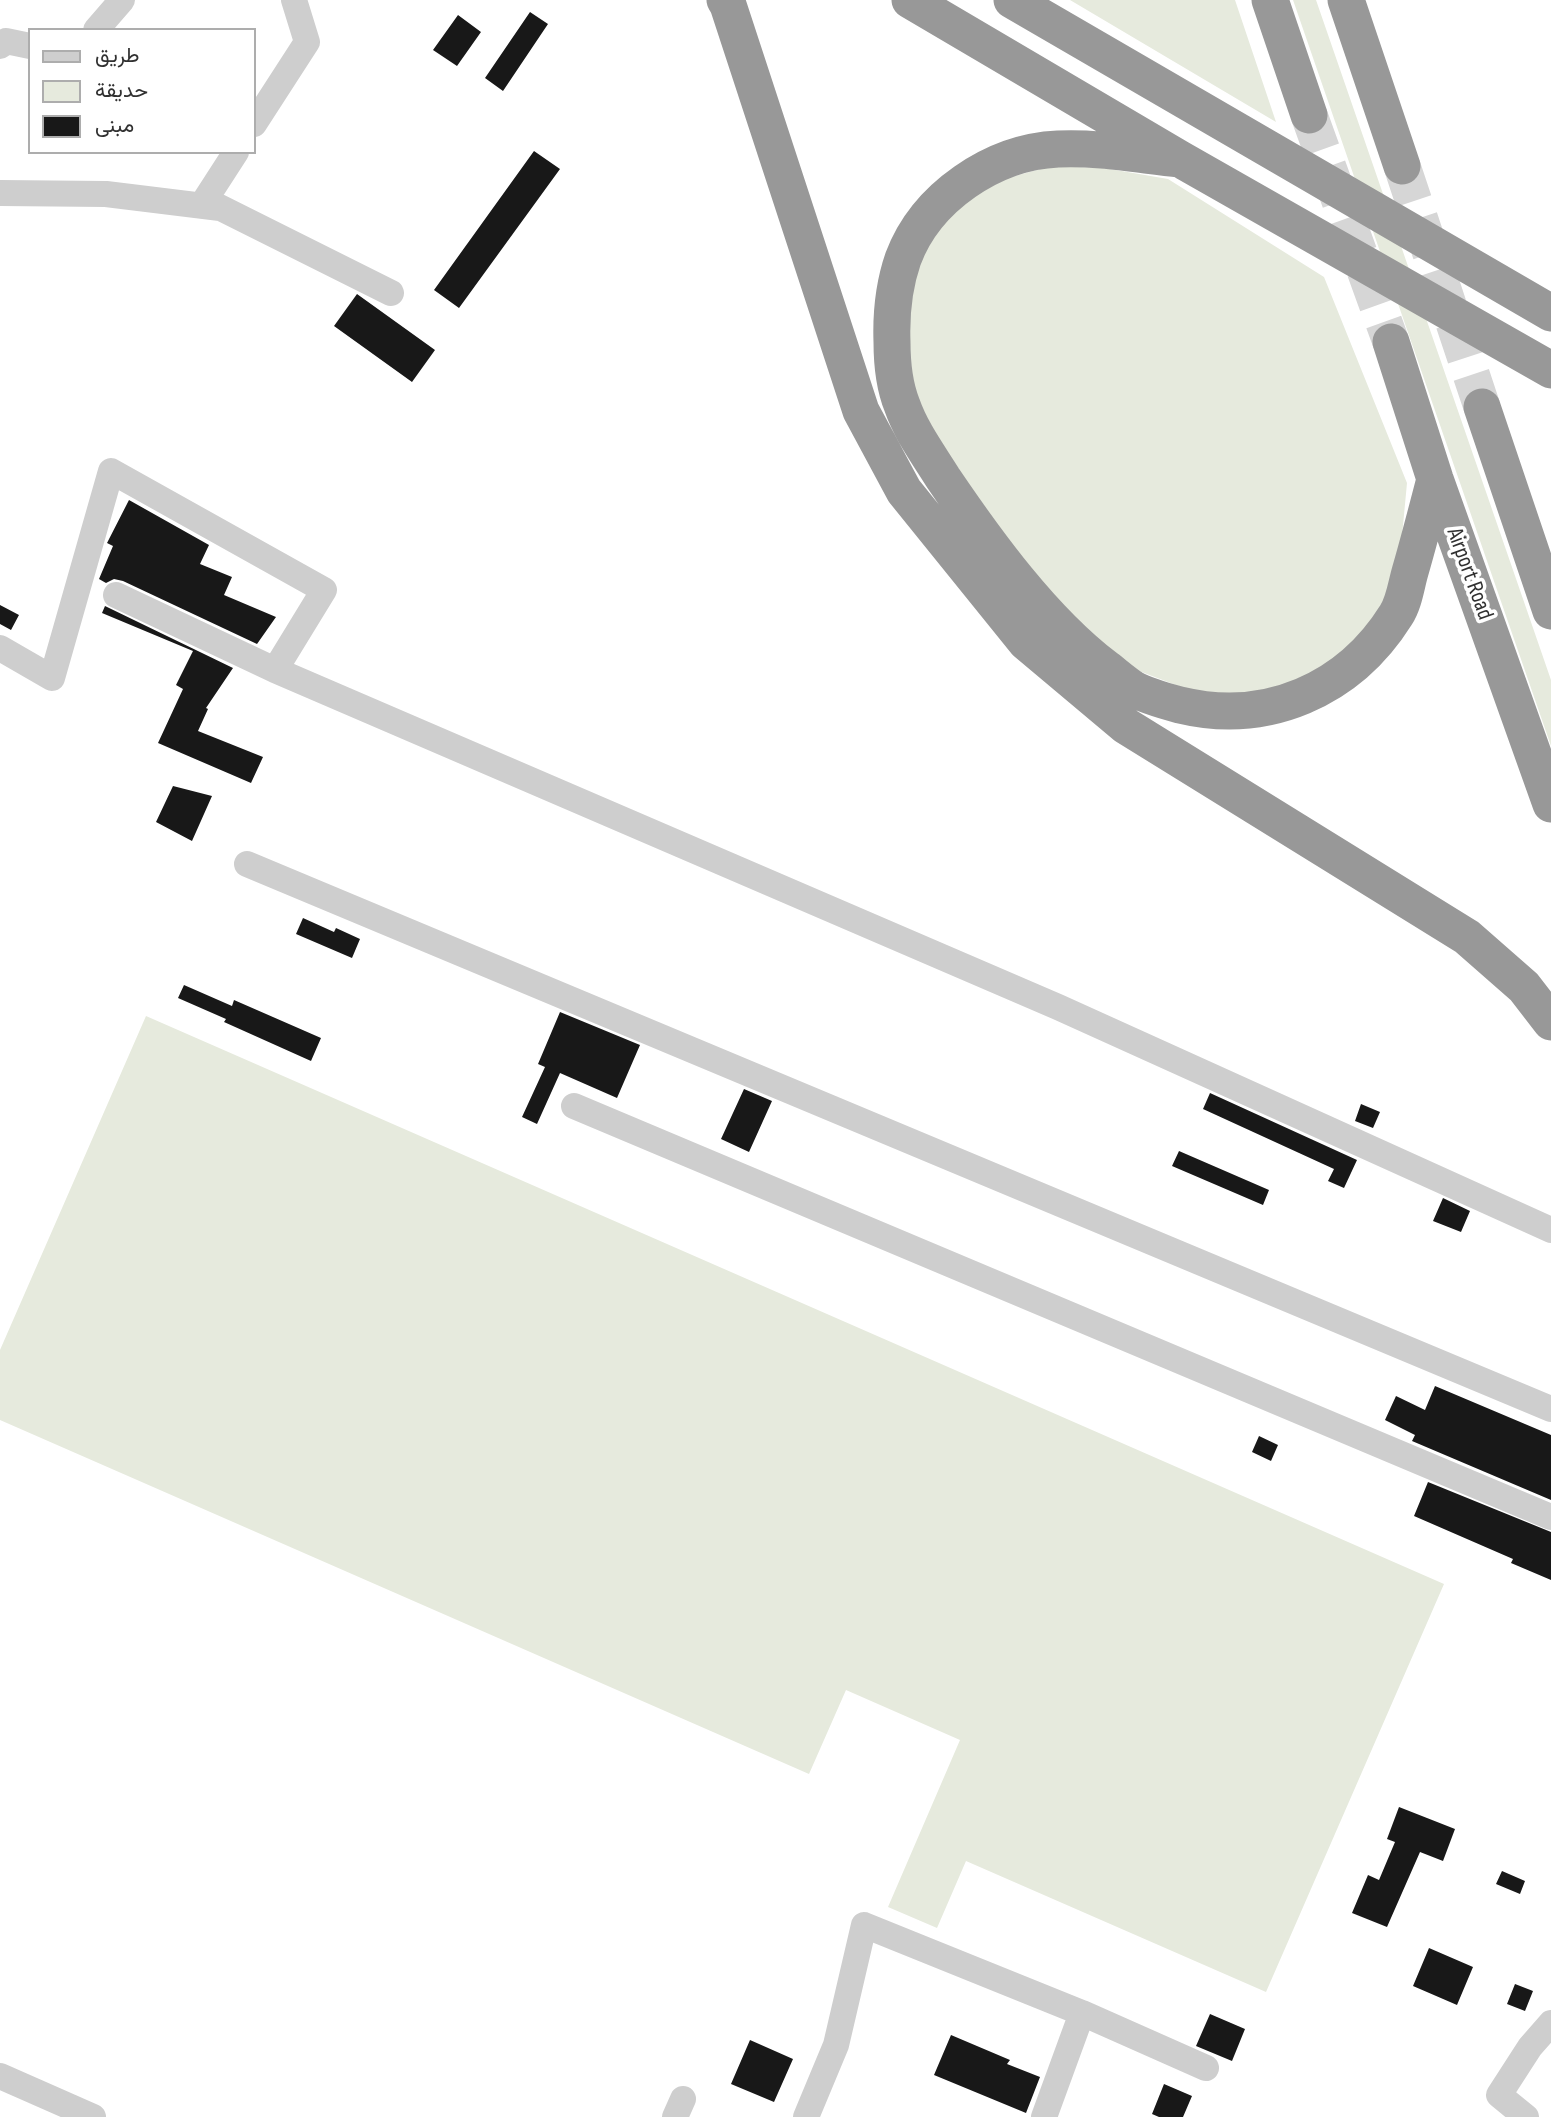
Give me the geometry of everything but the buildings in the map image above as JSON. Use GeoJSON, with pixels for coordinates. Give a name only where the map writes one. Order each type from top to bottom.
{"type":"FeatureCollection","features":[{"type":"Feature","properties":{"kind":"highway"},"geometry":{"type":"LineString","coordinates":[[725,0],[729,5],[861,411],[904,491],[921,513],[1026,642],[1126,726],[1467,937],[1524,987],[1551,1022]]}},
{"type":"Feature","properties":{"kind":"highway"},"geometry":{"type":"LineString","coordinates":[[910,0],[1180,159],[1551,370]]}},
{"type":"Feature","properties":{"kind":"highway"},"geometry":{"type":"LineString","coordinates":[[1012,0],[1551,313]]}},
{"type":"Feature","properties":{"kind":"highway"},"geometry":{"type":"LineString","coordinates":[[1270,0],[1309,115]]}},
{"type":"Feature","properties":{"kind":"highway"},"geometry":{"type":"LineString","coordinates":[[1351,6],[1402,166]]}},
{"type":"Feature","properties":{"kind":"highway"},"geometry":{"type":"LineString","coordinates":[[1180,159],[1108,151],[1056,149],[1023,155],[990,166],[967,180],[944,198],[920,227],[904,258],[894,295],[891,324],[893,370],[902,405],[916,436],[974,525],[1048,615],[1089,655],[1133,688],[1166,701],[1199,709],[1232,712],[1296,701],[1324,688],[1372,648],[1399,612],[1435,479]]}},
{"type":"Feature","properties":{"kind":"highway","name":"Airport Road"},"geometry":{"type":"LineString","coordinates":[[1391,342],[1435,479],[1551,804]]}},
{"type":"Feature","properties":{"kind":"highway"},"geometry":{"type":"LineString","coordinates":[[1482,407],[1551,611]]}},
{"type":"Feature","properties":{"kind":"street"},"geometry":{"type":"LineString","coordinates":[[98,28],[122,0]]}},
{"type":"Feature","properties":{"kind":"street"},"geometry":{"type":"LineString","coordinates":[[256,121],[307,41],[294,0]]}},
{"type":"Feature","properties":{"kind":"street"},"geometry":{"type":"LineString","coordinates":[[0,46],[6,41],[28,46]]}},
{"type":"Feature","properties":{"kind":"street"},"geometry":{"type":"LineString","coordinates":[[235,154],[205,200],[391,293]]}},
{"type":"Feature","properties":{"kind":"street"},"geometry":{"type":"LineString","coordinates":[[0,193],[106,194],[220,208]]}},
{"type":"Feature","properties":{"kind":"street"},"geometry":{"type":"LineString","coordinates":[[0,648],[52,678],[111,471],[324,590],[275,670]]}},
{"type":"Feature","properties":{"kind":"street"},"geometry":{"type":"LineString","coordinates":[[116,595],[275,670],[1058,1007],[1551,1230]]}},
{"type":"Feature","properties":{"kind":"street"},"geometry":{"type":"LineString","coordinates":[[247,864],[1551,1409]]}},
{"type":"Feature","properties":{"kind":"street"},"geometry":{"type":"LineString","coordinates":[[574,1106],[1551,1517]]}},
{"type":"Feature","properties":{"kind":"street"},"geometry":{"type":"LineString","coordinates":[[806,2117],[836,2045],[864,1925],[1082,2013],[1206,2068]]}},
{"type":"Feature","properties":{"kind":"street"},"geometry":{"type":"LineString","coordinates":[[1044,2117],[1082,2013]]}},
{"type":"Feature","properties":{"kind":"street"},"geometry":{"type":"LineString","coordinates":[[1527,2117],[1499,2095],[1530,2047],[1551,2023]]}},
{"type":"Feature","properties":{"kind":"street"},"geometry":{"type":"LineString","coordinates":[[0,2076],[93,2117]]}},
{"type":"Feature","properties":{"kind":"green space"},"geometry":{"type":"Polygon","coordinates":[[[1070,0],[1235,0],[1276,122],[1070,0]]]}},
{"type":"Feature","properties":{"kind":"green space"},"geometry":{"type":"Polygon","coordinates":[[[1293,0],[1316,0],[1551,680],[1551,746],[1293,0]]]}},
{"type":"Feature","properties":{"kind":"green space"},"geometry":{"type":"Polygon","coordinates":[[[1051,166],[1104,168],[1168,179],[1324,277],[1407,483],[1402,536],[1392,584],[1374,624],[1319,675],[1239,698],[1189,690],[1131,668],[1097,642],[1042,583],[946,463],[916,398],[902,345],[923,250],[949,213],[969,198],[1008,178],[1051,166]]]}},
{"type":"Feature","properties":{"kind":"green space"},"geometry":{"type":"Polygon","coordinates":[[[146,1016],[1444,1584],[1266,1992],[966,1861],[937,1928],[888,1907],[960,1740],[846,1690],[809,1774],[0,1420],[0,1350],[146,1016]]]}},
{"type":"Feature","properties":{"kind":"tunnel"},"geometry":{"type":"LineString","coordinates":[[1309,115],[1391,342]]}},
{"type":"Feature","properties":{"kind":"tunnel"},"geometry":{"type":"LineString","coordinates":[[1402,166],[1482,407]]}}]}
